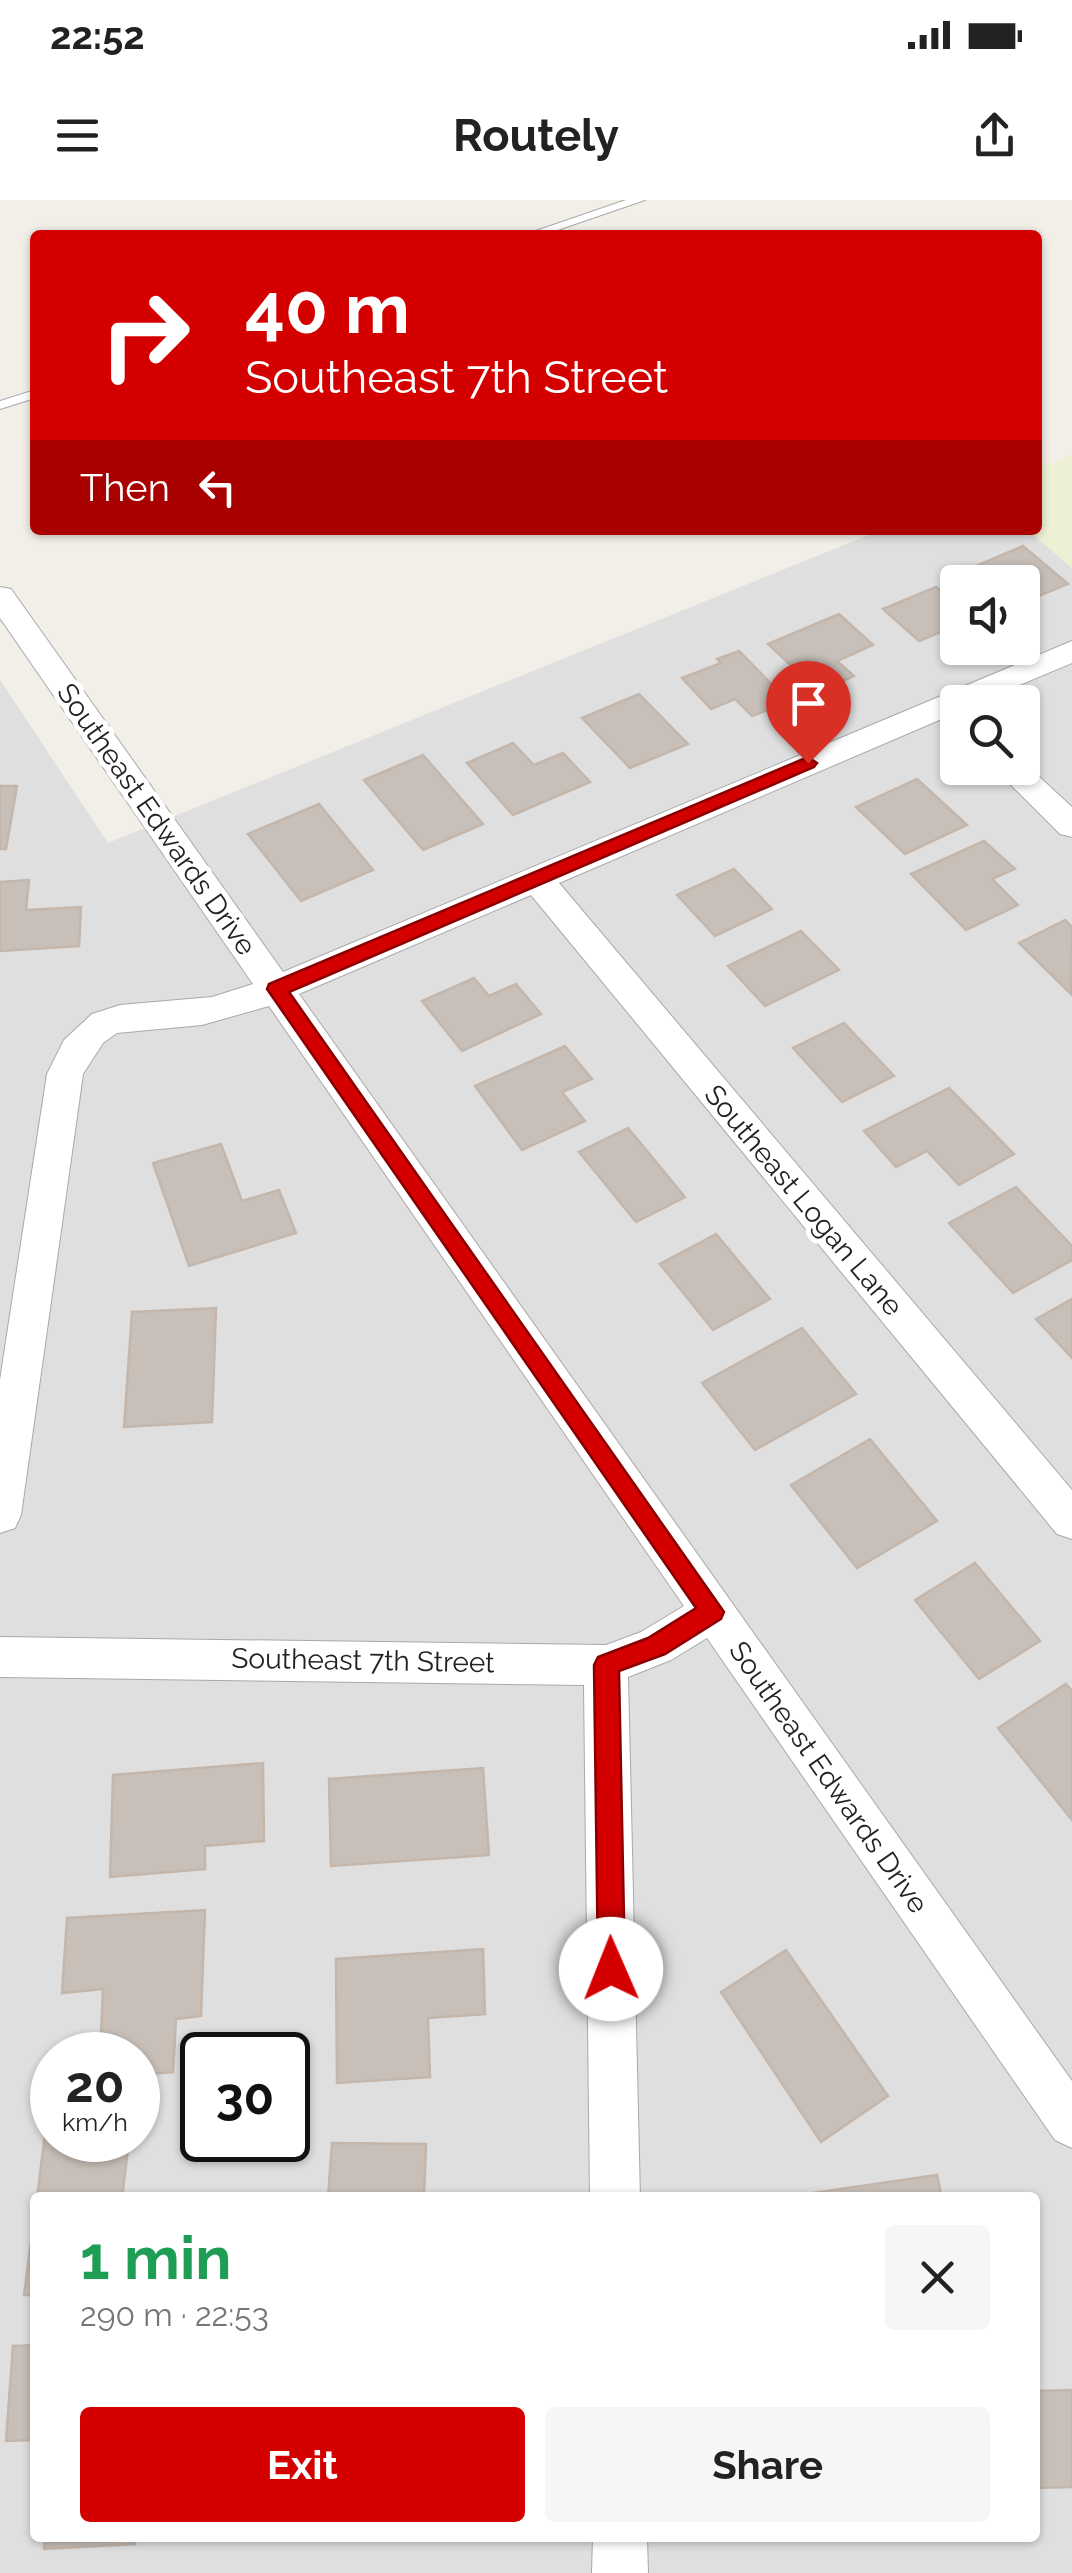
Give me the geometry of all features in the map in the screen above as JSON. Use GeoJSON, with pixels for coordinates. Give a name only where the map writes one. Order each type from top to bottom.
{"type":"FeatureCollection","features":[{"type":"Feature","properties":{"kind":"street","name":"Southeast Edwards Drive"},"geometry":{"type":"LineString","coordinates":[[0,596],[1072,2122]]}},
{"type":"Feature","properties":{"kind":"street"},"geometry":{"type":"LineString","coordinates":[[1005,685],[1072,651]]}},
{"type":"Feature","properties":{"kind":"street"},"geometry":{"type":"LineString","coordinates":[[0,1515],[65,1074],[78,1043],[98,1026],[118,1018],[227,1007],[276,989],[536,878],[940,716]]}},
{"type":"Feature","properties":{"kind":"street"},"geometry":{"type":"LineString","coordinates":[[1028,785],[1072,826]]}},
{"type":"Feature","properties":{"kind":"street","name":"Southeast Logan Lane"},"geometry":{"type":"LineString","coordinates":[[536,878],[1072,1521]]}},
{"type":"Feature","properties":{"kind":"street","name":"Southeast 7th Street"},"geometry":{"type":"LineString","coordinates":[[0,1657],[606,1665],[656,1646],[712,1612]]}},
{"type":"Feature","properties":{"kind":"street"},"geometry":{"type":"LineString","coordinates":[[606,1665],[615,2192]]}},
{"type":"Feature","properties":{"kind":"street"},"geometry":{"type":"LineString","coordinates":[[620,2542],[620,2573]]}},
{"type":"Feature","properties":{"kind":"lane"},"geometry":{"type":"LineString","coordinates":[[546,230],[639,200]]}},
{"type":"Feature","properties":{"kind":"lane"},"geometry":{"type":"LineString","coordinates":[[0,406],[30,396]]}},
{"type":"Feature","properties":{"kind":"shaded area"},"geometry":{"type":"Polygon","coordinates":[[[869,535],[1034,535],[1072,568],[1072,2573],[0,2573],[0,680],[108,843],[869,535]]]}},
{"type":"Feature","properties":{"kind":"green space"},"geometry":{"type":"Polygon","coordinates":[[[1072,455],[1072,568],[1034,535],[1042,535],[1042,466],[1072,455]]]}},
{"type":"Feature","properties":{"kind":"building"},"geometry":{"type":"Polygon","coordinates":[[[1023,546],[1068,584],[1040,596],[1040,565],[978,565],[1023,546]]]}},
{"type":"Feature","properties":{"kind":"building"},"geometry":{"type":"Polygon","coordinates":[[[936,587],[940,590],[940,632],[919,641],[883,609],[936,587]]]}},
{"type":"Feature","properties":{"kind":"building"},"geometry":{"type":"Polygon","coordinates":[[[839,614],[873,645],[837,661],[854,676],[819,692],[768,644],[839,614]]]}},
{"type":"Feature","properties":{"kind":"building"},"geometry":{"type":"Polygon","coordinates":[[[739,651],[789,702],[752,716],[735,699],[711,709],[682,678],[721,663],[717,659],[739,651]]]}},
{"type":"Feature","properties":{"kind":"building"},"geometry":{"type":"Polygon","coordinates":[[[639,694],[688,744],[630,768],[582,718],[639,694]]]}},
{"type":"Feature","properties":{"kind":"building"},"geometry":{"type":"Polygon","coordinates":[[[513,743],[534,765],[563,753],[590,782],[513,815],[467,763],[513,743]]]}},
{"type":"Feature","properties":{"kind":"building"},"geometry":{"type":"Polygon","coordinates":[[[423,755],[483,824],[423,850],[364,780],[423,755]]]}},
{"type":"Feature","properties":{"kind":"building"},"geometry":{"type":"Polygon","coordinates":[[[917,779],[967,825],[905,854],[856,807],[917,779]]]}},
{"type":"Feature","properties":{"kind":"building"},"geometry":{"type":"Polygon","coordinates":[[[0,786],[17,786],[6,849],[0,849],[0,786]]]}},
{"type":"Feature","properties":{"kind":"building"},"geometry":{"type":"Polygon","coordinates":[[[319,804],[373,870],[301,901],[248,834],[319,804]]]}},
{"type":"Feature","properties":{"kind":"building"},"geometry":{"type":"Polygon","coordinates":[[[984,841],[1015,869],[992,879],[1018,905],[966,930],[911,874],[984,841]]]}},
{"type":"Feature","properties":{"kind":"building"},"geometry":{"type":"Polygon","coordinates":[[[734,869],[772,909],[715,936],[677,895],[734,869]]]}},
{"type":"Feature","properties":{"kind":"building"},"geometry":{"type":"Polygon","coordinates":[[[29,880],[26,910],[81,907],[79,946],[0,951],[0,882],[29,880]]]}},
{"type":"Feature","properties":{"kind":"building"},"geometry":{"type":"Polygon","coordinates":[[[1065,920],[1072,927],[1071,994],[1019,943],[1065,920]]]}},
{"type":"Feature","properties":{"kind":"building"},"geometry":{"type":"Polygon","coordinates":[[[801,931],[839,970],[765,1006],[728,966],[801,931]]]}},
{"type":"Feature","properties":{"kind":"building"},"geometry":{"type":"Polygon","coordinates":[[[474,978],[489,996],[516,984],[541,1014],[462,1051],[422,1001],[474,978]]]}},
{"type":"Feature","properties":{"kind":"building"},"geometry":{"type":"Polygon","coordinates":[[[844,1023],[894,1076],[842,1102],[793,1048],[844,1023]]]}},
{"type":"Feature","properties":{"kind":"building"},"geometry":{"type":"Polygon","coordinates":[[[565,1046],[592,1079],[562,1092],[585,1121],[522,1150],[475,1086],[565,1046]]]}},
{"type":"Feature","properties":{"kind":"building"},"geometry":{"type":"Polygon","coordinates":[[[949,1088],[1014,1154],[959,1185],[927,1151],[896,1167],[864,1131],[949,1088]]]}},
{"type":"Feature","properties":{"kind":"building"},"geometry":{"type":"Polygon","coordinates":[[[628,1128],[685,1197],[636,1222],[579,1152],[628,1128]]]}},
{"type":"Feature","properties":{"kind":"building"},"geometry":{"type":"Polygon","coordinates":[[[221,1144],[242,1201],[279,1190],[296,1233],[189,1266],[153,1163],[221,1144]]]}},
{"type":"Feature","properties":{"kind":"building"},"geometry":{"type":"Polygon","coordinates":[[[1016,1187],[1072,1246],[1072,1260],[1013,1293],[949,1223],[1016,1187]]]}},
{"type":"Feature","properties":{"kind":"building"},"geometry":{"type":"Polygon","coordinates":[[[716,1234],[770,1299],[713,1330],[660,1264],[716,1234]]]}},
{"type":"Feature","properties":{"kind":"building"},"geometry":{"type":"Polygon","coordinates":[[[1072,1299],[1072,1358],[1036,1319],[1072,1299]]]}},
{"type":"Feature","properties":{"kind":"building"},"geometry":{"type":"Polygon","coordinates":[[[216,1308],[212,1422],[124,1427],[132,1312],[216,1308]]]}},
{"type":"Feature","properties":{"kind":"building"},"geometry":{"type":"Polygon","coordinates":[[[802,1328],[856,1394],[755,1450],[702,1383],[802,1328]]]}},
{"type":"Feature","properties":{"kind":"building"},"geometry":{"type":"Polygon","coordinates":[[[870,1439],[937,1521],[857,1568],[791,1485],[870,1439]]]}},
{"type":"Feature","properties":{"kind":"building"},"geometry":{"type":"Polygon","coordinates":[[[975,1563],[1040,1641],[979,1679],[915,1600],[975,1563]]]}},
{"type":"Feature","properties":{"kind":"building"},"geometry":{"type":"Polygon","coordinates":[[[1066,1684],[1072,1691],[1072,1820],[998,1728],[1066,1684]]]}},
{"type":"Feature","properties":{"kind":"building"},"geometry":{"type":"Polygon","coordinates":[[[263,1763],[264,1841],[205,1846],[205,1869],[110,1877],[113,1775],[263,1763]]]}},
{"type":"Feature","properties":{"kind":"building"},"geometry":{"type":"Polygon","coordinates":[[[483,1768],[489,1855],[331,1866],[329,1779],[483,1768]]]}},
{"type":"Feature","properties":{"kind":"building"},"geometry":{"type":"Polygon","coordinates":[[[205,1910],[201,2016],[176,2019],[173,2072],[160,2073],[160,2032],[101,2032],[103,1989],[62,1993],[67,1918],[205,1910]]]}},
{"type":"Feature","properties":{"kind":"building"},"geometry":{"type":"Polygon","coordinates":[[[483,1949],[485,2014],[428,2018],[430,2077],[337,2083],[336,1959],[483,1949]]]}},
{"type":"Feature","properties":{"kind":"building"},"geometry":{"type":"Polygon","coordinates":[[[786,1950],[888,2096],[821,2142],[721,1992],[786,1950]]]}},
{"type":"Feature","properties":{"kind":"building"},"geometry":{"type":"Polygon","coordinates":[[[332,2143],[426,2144],[424,2192],[328,2192],[332,2143]]]}},
{"type":"Feature","properties":{"kind":"building"},"geometry":{"type":"Polygon","coordinates":[[[42,2162],[126,2162],[123,2192],[38,2192],[42,2162]]]}},
{"type":"Feature","properties":{"kind":"building"},"geometry":{"type":"Polygon","coordinates":[[[937,2175],[941,2192],[820,2192],[937,2175]]]}},
{"type":"Feature","properties":{"kind":"building"},"geometry":{"type":"Polygon","coordinates":[[[30,2249],[30,2295],[24,2295],[30,2249]]]}},
{"type":"Feature","properties":{"kind":"building"},"geometry":{"type":"Polygon","coordinates":[[[30,2345],[30,2440],[6,2441],[13,2346],[30,2345]]]}},
{"type":"Feature","properties":{"kind":"building"},"geometry":{"type":"Polygon","coordinates":[[[1072,2390],[1072,2487],[1040,2488],[1040,2391],[1072,2390]]]}},
{"type":"Feature","properties":{"kind":"building"},"geometry":{"type":"Polygon","coordinates":[[[45,2542],[135,2542],[135,2544],[44,2549],[45,2542]]]}},
{"type":"Feature","properties":{"kind":"route"},"geometry":{"type":"LineString","coordinates":[[611,1969],[606,1665],[656,1646],[712,1612],[276,989],[808,763]]}}]}
